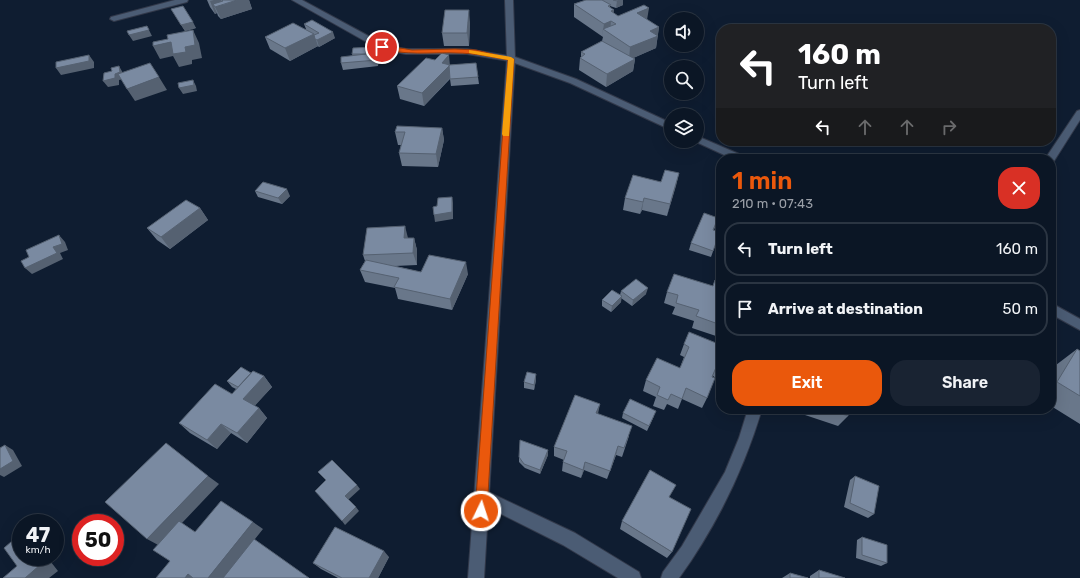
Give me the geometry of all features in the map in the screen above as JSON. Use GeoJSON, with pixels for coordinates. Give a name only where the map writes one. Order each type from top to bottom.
{"type":"FeatureCollection","features":[{"type":"Feature","properties":{"kind":"street"},"geometry":{"type":"LineString","coordinates":[[114,19],[184,0]]}},
{"type":"Feature","properties":{"kind":"street"},"geometry":{"type":"LineString","coordinates":[[296,0],[374,43],[392,50],[412,52],[468,51],[511,59],[560,76],[664,124]]}},
{"type":"Feature","properties":{"kind":"street"},"geometry":{"type":"LineString","coordinates":[[476,578],[511,59],[509,0]]}},
{"type":"Feature","properties":{"kind":"street"},"geometry":{"type":"LineString","coordinates":[[1053,154],[1080,113]]}},
{"type":"Feature","properties":{"kind":"street"},"geometry":{"type":"LineString","coordinates":[[704,142],[731,154]]}},
{"type":"Feature","properties":{"kind":"street"},"geometry":{"type":"LineString","coordinates":[[1056,311],[1080,325]]}},
{"type":"Feature","properties":{"kind":"street"},"geometry":{"type":"LineString","coordinates":[[669,578],[699,533],[730,477],[746,438],[753,414]]}},
{"type":"Feature","properties":{"kind":"street"},"geometry":{"type":"LineString","coordinates":[[482,497],[569,539],[633,578]]}},
{"type":"Feature","properties":{"kind":"building"},"geometry":{"type":"Polygon","coordinates":[[[222,0],[237,0],[215,7],[213,4],[223,1],[222,0]]]}},
{"type":"Feature","properties":{"kind":"building"},"geometry":{"type":"Polygon","coordinates":[[[586,0],[602,0],[611,5],[608,6],[614,10],[611,11],[618,16],[644,5],[649,8],[637,13],[659,27],[650,31],[658,36],[630,47],[603,29],[616,24],[611,21],[604,24],[574,4],[586,0]]]}},
{"type":"Feature","properties":{"kind":"building"},"geometry":{"type":"Polygon","coordinates":[[[183,6],[193,22],[181,25],[171,9],[183,6]]]}},
{"type":"Feature","properties":{"kind":"building"},"geometry":{"type":"Polygon","coordinates":[[[445,10],[469,10],[467,33],[442,33],[445,10]]]}},
{"type":"Feature","properties":{"kind":"building"},"geometry":{"type":"Polygon","coordinates":[[[312,20],[333,32],[317,40],[315,39],[314,35],[319,33],[304,24],[312,20]]]}},
{"type":"Feature","properties":{"kind":"building"},"geometry":{"type":"Polygon","coordinates":[[[293,23],[314,34],[285,48],[265,37],[293,23]]]}},
{"type":"Feature","properties":{"kind":"building"},"geometry":{"type":"Polygon","coordinates":[[[147,26],[149,30],[129,35],[127,31],[147,26]]]}},
{"type":"Feature","properties":{"kind":"building"},"geometry":{"type":"Polygon","coordinates":[[[193,30],[195,45],[185,47],[186,52],[173,54],[171,42],[153,46],[153,42],[168,39],[167,35],[193,30]]]}},
{"type":"Feature","properties":{"kind":"building"},"geometry":{"type":"Polygon","coordinates":[[[602,41],[635,59],[607,74],[580,58],[585,54],[581,52],[602,41]]]}},
{"type":"Feature","properties":{"kind":"building"},"geometry":{"type":"Polygon","coordinates":[[[377,47],[377,60],[341,63],[341,57],[366,54],[352,54],[353,48],[377,47]]]}},
{"type":"Feature","properties":{"kind":"building"},"geometry":{"type":"Polygon","coordinates":[[[442,53],[449,55],[442,63],[450,65],[422,93],[397,86],[426,58],[435,60],[442,53]]]}},
{"type":"Feature","properties":{"kind":"building"},"geometry":{"type":"Polygon","coordinates":[[[89,55],[89,61],[56,68],[56,62],[89,55]]]}},
{"type":"Feature","properties":{"kind":"building"},"geometry":{"type":"Polygon","coordinates":[[[150,63],[159,77],[127,89],[118,74],[150,63]]]}},
{"type":"Feature","properties":{"kind":"building"},"geometry":{"type":"Polygon","coordinates":[[[476,63],[478,77],[450,79],[449,65],[476,63]]]}},
{"type":"Feature","properties":{"kind":"building"},"geometry":{"type":"Polygon","coordinates":[[[119,66],[120,72],[115,74],[115,78],[103,81],[104,73],[112,71],[111,68],[119,66]]]}},
{"type":"Feature","properties":{"kind":"building"},"geometry":{"type":"Polygon","coordinates":[[[193,80],[194,85],[179,88],[178,83],[193,80]]]}},
{"type":"Feature","properties":{"kind":"building"},"geometry":{"type":"Polygon","coordinates":[[[397,126],[442,128],[436,154],[399,153],[405,132],[395,132],[397,126]]]}},
{"type":"Feature","properties":{"kind":"building"},"geometry":{"type":"Polygon","coordinates":[[[665,170],[679,173],[670,204],[644,198],[643,202],[625,198],[633,175],[661,182],[665,170]]]}},
{"type":"Feature","properties":{"kind":"building"},"geometry":{"type":"Polygon","coordinates":[[[263,182],[287,189],[278,198],[255,191],[263,182]]]}},
{"type":"Feature","properties":{"kind":"building"},"geometry":{"type":"Polygon","coordinates":[[[452,197],[452,212],[434,215],[433,207],[437,206],[438,198],[452,197]]]}},
{"type":"Feature","properties":{"kind":"building"},"geometry":{"type":"Polygon","coordinates":[[[186,200],[200,208],[161,237],[147,228],[186,200]]]}},
{"type":"Feature","properties":{"kind":"building"},"geometry":{"type":"Polygon","coordinates":[[[704,213],[716,217],[716,223],[713,230],[716,231],[716,243],[713,251],[691,243],[704,213]]]}},
{"type":"Feature","properties":{"kind":"building"},"geometry":{"type":"Polygon","coordinates":[[[405,226],[404,238],[414,238],[413,253],[363,255],[367,228],[405,226]]]}},
{"type":"Feature","properties":{"kind":"building"},"geometry":{"type":"Polygon","coordinates":[[[59,235],[62,244],[53,247],[57,253],[25,268],[21,261],[29,257],[26,250],[59,235]]]}},
{"type":"Feature","properties":{"kind":"building"},"geometry":{"type":"Polygon","coordinates":[[[429,255],[466,262],[450,299],[394,287],[399,278],[360,270],[366,260],[421,272],[429,255]]]}},
{"type":"Feature","properties":{"kind":"building"},"geometry":{"type":"Polygon","coordinates":[[[674,274],[713,286],[716,280],[716,323],[696,316],[699,310],[676,303],[678,295],[667,292],[674,274]]]}},
{"type":"Feature","properties":{"kind":"building"},"geometry":{"type":"Polygon","coordinates":[[[636,279],[648,288],[633,300],[621,291],[636,279]]]}},
{"type":"Feature","properties":{"kind":"building"},"geometry":{"type":"Polygon","coordinates":[[[612,290],[622,296],[612,306],[602,300],[612,290]]]}},
{"type":"Feature","properties":{"kind":"building"},"geometry":{"type":"Polygon","coordinates":[[[689,332],[716,343],[716,367],[712,377],[715,378],[707,398],[686,388],[682,399],[671,394],[668,400],[657,395],[660,387],[646,380],[657,358],[680,368],[689,347],[684,344],[689,332]]]}},
{"type":"Feature","properties":{"kind":"building"},"geometry":{"type":"Polygon","coordinates":[[[1077,349],[1080,351],[1080,396],[1057,382],[1077,349]]]}},
{"type":"Feature","properties":{"kind":"building"},"geometry":{"type":"Polygon","coordinates":[[[241,367],[251,373],[238,387],[227,381],[241,367]]]}},
{"type":"Feature","properties":{"kind":"building"},"geometry":{"type":"Polygon","coordinates":[[[253,371],[264,376],[243,399],[259,408],[237,433],[221,424],[207,440],[179,423],[215,384],[232,394],[253,371]]]}},
{"type":"Feature","properties":{"kind":"building"},"geometry":{"type":"Polygon","coordinates":[[[527,372],[536,374],[534,385],[524,382],[527,372]]]}},
{"type":"Feature","properties":{"kind":"building"},"geometry":{"type":"Polygon","coordinates":[[[575,395],[600,404],[596,413],[632,426],[624,448],[618,446],[610,471],[585,462],[583,470],[563,462],[567,451],[554,447],[575,395]]]}},
{"type":"Feature","properties":{"kind":"building"},"geometry":{"type":"Polygon","coordinates":[[[630,399],[656,411],[649,426],[623,413],[630,399]]]}},
{"type":"Feature","properties":{"kind":"building"},"geometry":{"type":"Polygon","coordinates":[[[520,440],[548,450],[540,470],[524,464],[519,457],[520,440]]]}},
{"type":"Feature","properties":{"kind":"building"},"geometry":{"type":"Polygon","coordinates":[[[166,443],[208,476],[147,539],[124,519],[124,514],[119,514],[105,502],[166,443]]]}},
{"type":"Feature","properties":{"kind":"building"},"geometry":{"type":"Polygon","coordinates":[[[5,445],[13,461],[0,469],[0,448],[5,445]]]}},
{"type":"Feature","properties":{"kind":"building"},"geometry":{"type":"Polygon","coordinates":[[[332,460],[357,485],[345,496],[356,507],[342,521],[315,491],[326,480],[318,472],[332,460]]]}},
{"type":"Feature","properties":{"kind":"building"},"geometry":{"type":"Polygon","coordinates":[[[650,470],[676,485],[669,497],[691,509],[672,552],[622,521],[650,470]]]}},
{"type":"Feature","properties":{"kind":"building"},"geometry":{"type":"Polygon","coordinates":[[[855,476],[879,486],[874,514],[850,503],[855,476]]]}},
{"type":"Feature","properties":{"kind":"building"},"geometry":{"type":"Polygon","coordinates":[[[221,501],[253,522],[208,578],[193,578],[188,574],[185,578],[156,578],[170,561],[153,550],[179,521],[195,532],[221,501]]]}},
{"type":"Feature","properties":{"kind":"building"},"geometry":{"type":"Polygon","coordinates":[[[335,527],[384,551],[369,578],[342,578],[313,563],[335,527]]]}},
{"type":"Feature","properties":{"kind":"building"},"geometry":{"type":"Polygon","coordinates":[[[862,537],[887,545],[887,563],[862,555],[862,537]]]}},
{"type":"Feature","properties":{"kind":"building"},"geometry":{"type":"Polygon","coordinates":[[[254,539],[309,578],[223,578],[254,539]]]}},
{"type":"Feature","properties":{"kind":"building"},"geometry":{"type":"Polygon","coordinates":[[[12,541],[12,559],[4,548],[12,541]]]}},
{"type":"Feature","properties":{"kind":"building"},"geometry":{"type":"Polygon","coordinates":[[[17,566],[39,566],[25,578],[3,578],[17,566]]]}},
{"type":"Feature","properties":{"kind":"building"},"geometry":{"type":"Polygon","coordinates":[[[819,570],[845,578],[819,578],[819,570]]]}},
{"type":"Feature","properties":{"kind":"building"},"geometry":{"type":"Polygon","coordinates":[[[790,573],[808,578],[790,578],[790,573]]]}},
{"type":"Feature","properties":{"kind":"slow traffic"},"geometry":{"type":"LineString","coordinates":[[471,52],[511,59],[506,134]]}},
{"type":"Feature","properties":{"kind":"route"},"geometry":{"type":"LineString","coordinates":[[382,47],[392,50],[412,52],[476,52],[511,59],[481,511]]}}]}
